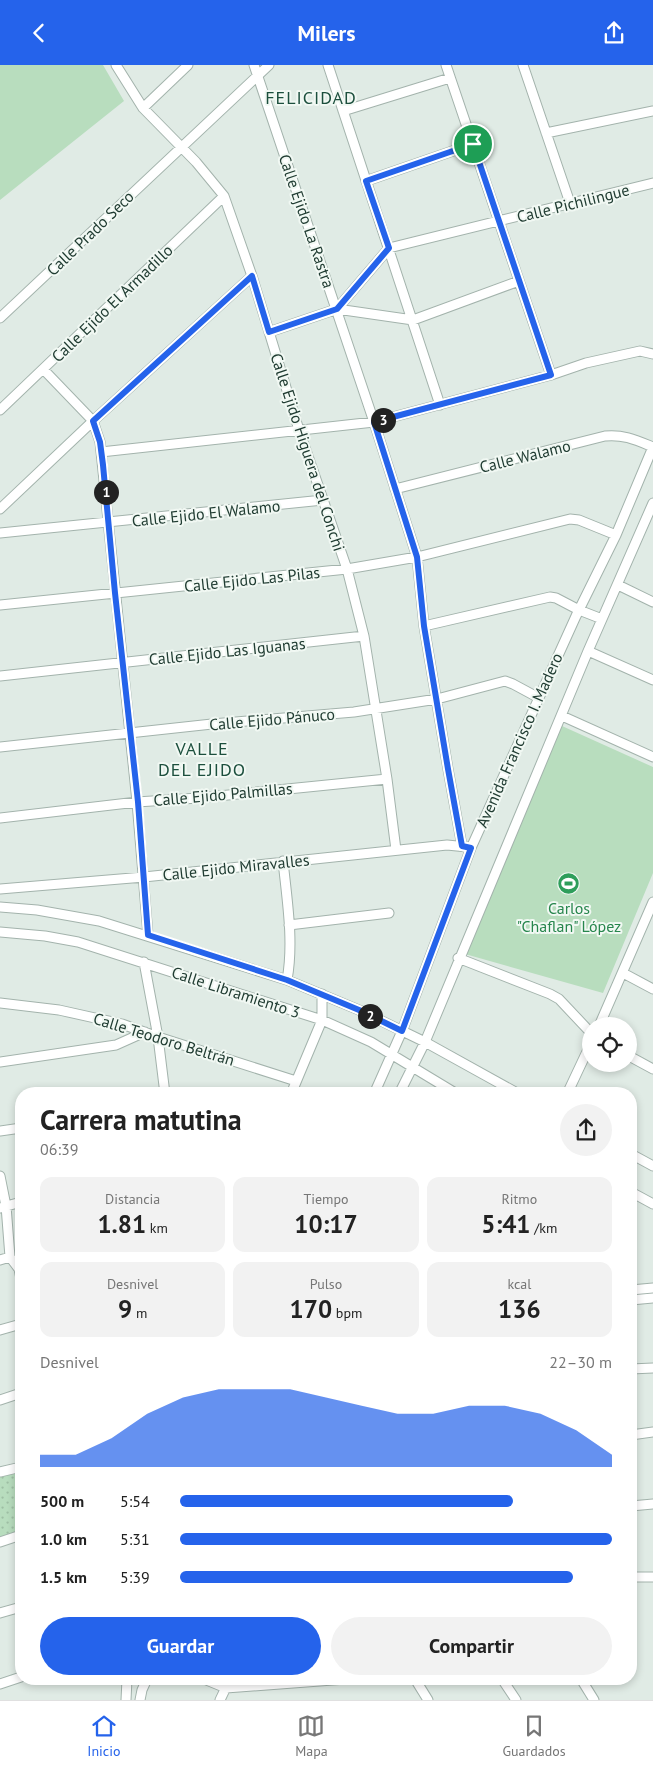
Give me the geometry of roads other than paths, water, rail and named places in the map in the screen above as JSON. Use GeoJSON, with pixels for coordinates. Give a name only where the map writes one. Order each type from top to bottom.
{"type":"FeatureCollection","features":[{"type":"Feature","properties":{"kind":"street","name":"Calle Ejido Higuera del Conchi"},"geometry":{"type":"LineString","coordinates":[[116,65],[143,108],[196,163],[224,196],[252,276],[299,430],[347,569],[364,636],[387,779],[396,850]]}},
{"type":"Feature","properties":{"kind":"street"},"geometry":{"type":"LineString","coordinates":[[143,108],[188,65]]}},
{"type":"Feature","properties":{"kind":"street","name":"Calle Ejido La Rastra"},"geometry":{"type":"LineString","coordinates":[[254,65],[337,309],[417,557],[424,626],[448,769],[467,847]]}},
{"type":"Feature","properties":{"kind":"street","name":"Calle Prado Seco"},"geometry":{"type":"LineString","coordinates":[[0,319],[269,65]]}},
{"type":"Feature","properties":{"kind":"street"},"geometry":{"type":"LineString","coordinates":[[328,65],[440,405]]}},
{"type":"Feature","properties":{"kind":"street"},"geometry":{"type":"LineString","coordinates":[[446,65],[551,375]]}},
{"type":"Feature","properties":{"kind":"street"},"geometry":{"type":"LineString","coordinates":[[524,65],[570,203]]}},
{"type":"Feature","properties":{"kind":"street"},"geometry":{"type":"LineString","coordinates":[[343,111],[450,78]]}},
{"type":"Feature","properties":{"kind":"street"},"geometry":{"type":"LineString","coordinates":[[546,133],[653,111]]}},
{"type":"Feature","properties":{"kind":"street"},"geometry":{"type":"LineString","coordinates":[[366,181],[473,144]]}},
{"type":"Feature","properties":{"kind":"street","name":"Calle Pichilingue"},"geometry":{"type":"LineString","coordinates":[[389,248],[653,183]]}},
{"type":"Feature","properties":{"kind":"street","name":"Calle Ejido El Armadillo"},"geometry":{"type":"LineString","coordinates":[[0,410],[224,196]]}},
{"type":"Feature","properties":{"kind":"street"},"geometry":{"type":"LineString","coordinates":[[337,309],[389,248]]}},
{"type":"Feature","properties":{"kind":"street"},"geometry":{"type":"LineString","coordinates":[[0,509],[252,276]]}},
{"type":"Feature","properties":{"kind":"street"},"geometry":{"type":"LineString","coordinates":[[269,332],[337,309],[413,320],[519,281]]}},
{"type":"Feature","properties":{"kind":"street"},"geometry":{"type":"LineString","coordinates":[[101,452],[374,422],[551,375],[586,363],[640,351],[653,354]]}},
{"type":"Feature","properties":{"kind":"street"},"geometry":{"type":"LineString","coordinates":[[43,369],[93,421],[98,435],[138,802],[148,935]]}},
{"type":"Feature","properties":{"kind":"street","name":"Calle Walamo"},"geometry":{"type":"LineString","coordinates":[[395,489],[605,436],[626,436],[653,447]]}},
{"type":"Feature","properties":{"kind":"street","name":"Avenida Francisco I. Madero"},"geometry":{"type":"LineString","coordinates":[[377,1087],[402,1031],[467,847],[539,697],[578,610],[616,535],[653,447]]}},
{"type":"Feature","properties":{"kind":"street","name":"Calle Ejido El Walamo"},"geometry":{"type":"LineString","coordinates":[[0,533],[323,500]]}},
{"type":"Feature","properties":{"kind":"street","name":"Avenida Francisco I. Madero"},"geometry":{"type":"LineString","coordinates":[[402,1087],[425,1042],[458,958],[588,651],[649,521],[653,503]]}},
{"type":"Feature","properties":{"kind":"street","name":"Calle Ejido Las Pilas"},"geometry":{"type":"LineString","coordinates":[[0,605],[347,569],[417,557],[570,519],[579,520],[616,535]]}},
{"type":"Feature","properties":{"kind":"street"},"geometry":{"type":"LineString","coordinates":[[618,585],[653,601]]}},
{"type":"Feature","properties":{"kind":"street"},"geometry":{"type":"LineString","coordinates":[[424,626],[550,597],[602,619]]}},
{"type":"Feature","properties":{"kind":"street","name":"Calle Ejido Las Iguanas"},"geometry":{"type":"LineString","coordinates":[[0,676],[364,636]]}},
{"type":"Feature","properties":{"kind":"street"},"geometry":{"type":"LineString","coordinates":[[588,651],[653,680]]}},
{"type":"Feature","properties":{"kind":"street","name":"Calle Ejido Pánuco"},"geometry":{"type":"LineString","coordinates":[[0,747],[130,732],[376,709],[437,699],[505,681],[539,697]]}},
{"type":"Feature","properties":{"kind":"street"},"geometry":{"type":"LineString","coordinates":[[562,716],[653,757]]}},
{"type":"Feature","properties":{"kind":"street","name":"Calle Ejido Palmillas"},"geometry":{"type":"LineString","coordinates":[[0,818],[138,802],[387,779]]}},
{"type":"Feature","properties":{"kind":"street","name":"Calle Ejido Miravalles"},"geometry":{"type":"LineString","coordinates":[[0,889],[144,877],[447,845],[467,847]]}},
{"type":"Feature","properties":{"kind":"street"},"geometry":{"type":"LineString","coordinates":[[283,861],[289,925],[289,969],[287,980]]}},
{"type":"Feature","properties":{"kind":"street"},"geometry":{"type":"LineString","coordinates":[[603,1017],[653,903]]}},
{"type":"Feature","properties":{"kind":"street","name":"Calle Libramiento 3"},"geometry":{"type":"LineString","coordinates":[[0,907],[68,914],[148,935],[287,980],[359,1010],[425,1042],[506,1087]]}},
{"type":"Feature","properties":{"kind":"street"},"geometry":{"type":"LineString","coordinates":[[289,925],[388,913]]}},
{"type":"Feature","properties":{"kind":"street","name":"Calle Libramiento 3"},"geometry":{"type":"LineString","coordinates":[[0,932],[45,936],[78,942],[322,1019],[371,1042],[446,1087]]}},
{"type":"Feature","properties":{"kind":"street"},"geometry":{"type":"LineString","coordinates":[[458,958],[550,994],[559,999],[582,1023]]}},
{"type":"Feature","properties":{"kind":"street"},"geometry":{"type":"LineString","coordinates":[[144,962],[158,1037],[164,1087]]}},
{"type":"Feature","properties":{"kind":"street"},"geometry":{"type":"LineString","coordinates":[[622,973],[653,989]]}},
{"type":"Feature","properties":{"kind":"street"},"geometry":{"type":"LineString","coordinates":[[294,1087],[322,1019],[322,994]]}},
{"type":"Feature","properties":{"kind":"street","name":"Calle Teodoro Beltrán"},"geometry":{"type":"LineString","coordinates":[[0,1003],[59,1010],[122,1023],[158,1037],[296,1081]]}},
{"type":"Feature","properties":{"kind":"street"},"geometry":{"type":"LineString","coordinates":[[0,1062],[116,1045],[145,1032]]}},
{"type":"Feature","properties":{"kind":"street"},"geometry":{"type":"LineString","coordinates":[[637,1060],[653,1069]]}},
{"type":"Feature","properties":{"kind":"street"},"geometry":{"type":"LineString","coordinates":[[570,1087],[582,1062]]}},
{"type":"Feature","properties":{"kind":"street"},"geometry":{"type":"LineString","coordinates":[[0,1131],[15,1129]]}},
{"type":"Feature","properties":{"kind":"street"},"geometry":{"type":"LineString","coordinates":[[637,1158],[653,1166]]}},
{"type":"Feature","properties":{"kind":"street"},"geometry":{"type":"LineString","coordinates":[[0,1176],[10,1257],[15,1263]]}},
{"type":"Feature","properties":{"kind":"street"},"geometry":{"type":"LineString","coordinates":[[637,1195],[653,1203]]}},
{"type":"Feature","properties":{"kind":"street"},"geometry":{"type":"LineString","coordinates":[[0,1260],[10,1257]]}},
{"type":"Feature","properties":{"kind":"street"},"geometry":{"type":"LineString","coordinates":[[637,1290],[653,1289]]}},
{"type":"Feature","properties":{"kind":"street"},"geometry":{"type":"LineString","coordinates":[[637,1300],[653,1299]]}},
{"type":"Feature","properties":{"kind":"street"},"geometry":{"type":"LineString","coordinates":[[0,1330],[15,1326]]}},
{"type":"Feature","properties":{"kind":"street"},"geometry":{"type":"LineString","coordinates":[[637,1369],[653,1368]]}},
{"type":"Feature","properties":{"kind":"street"},"geometry":{"type":"LineString","coordinates":[[0,1400],[15,1395]]}},
{"type":"Feature","properties":{"kind":"street"},"geometry":{"type":"LineString","coordinates":[[637,1434],[653,1432]]}},
{"type":"Feature","properties":{"kind":"street"},"geometry":{"type":"LineString","coordinates":[[0,1472],[15,1468]]}},
{"type":"Feature","properties":{"kind":"street"},"geometry":{"type":"LineString","coordinates":[[637,1505],[653,1504]]}},
{"type":"Feature","properties":{"kind":"street"},"geometry":{"type":"LineString","coordinates":[[0,1542],[15,1537]]}},
{"type":"Feature","properties":{"kind":"street"},"geometry":{"type":"LineString","coordinates":[[637,1577],[653,1577]]}},
{"type":"Feature","properties":{"kind":"street"},"geometry":{"type":"LineString","coordinates":[[0,1613],[15,1609]]}},
{"type":"Feature","properties":{"kind":"street"},"geometry":{"type":"LineString","coordinates":[[0,1684],[15,1679]]}},
{"type":"Feature","properties":{"kind":"street"},"geometry":{"type":"LineString","coordinates":[[126,1700],[127,1685]]}},
{"type":"Feature","properties":{"kind":"street"},"geometry":{"type":"LineString","coordinates":[[140,1700],[144,1685]]}},
{"type":"Feature","properties":{"kind":"street"},"geometry":{"type":"LineString","coordinates":[[219,1685],[226,1688],[266,1685]]}},
{"type":"Feature","properties":{"kind":"street"},"geometry":{"type":"LineString","coordinates":[[220,1700],[227,1685]]}},
{"type":"Feature","properties":{"kind":"street"},"geometry":{"type":"LineString","coordinates":[[419,1685],[428,1700]]}},
{"type":"Feature","properties":{"kind":"street"},"geometry":{"type":"LineString","coordinates":[[506,1685],[516,1700]]}},
{"type":"Feature","properties":{"kind":"street"},"geometry":{"type":"LineString","coordinates":[[585,1685],[594,1700]]}},
{"type":"Feature","properties":{"kind":"place","name":"Carlos \"Chaflan\" López"},"geometry":{"type":"Point","coordinates":[569,884]}},
{"type":"Feature","properties":{"kind":"district","name":"FELICIDAD"},"geometry":{"type":"Point","coordinates":[311,98]}},
{"type":"Feature","properties":{"kind":"district","name":"VALLE DEL EJIDO"},"geometry":{"type":"Point","coordinates":[202,760]}}]}
